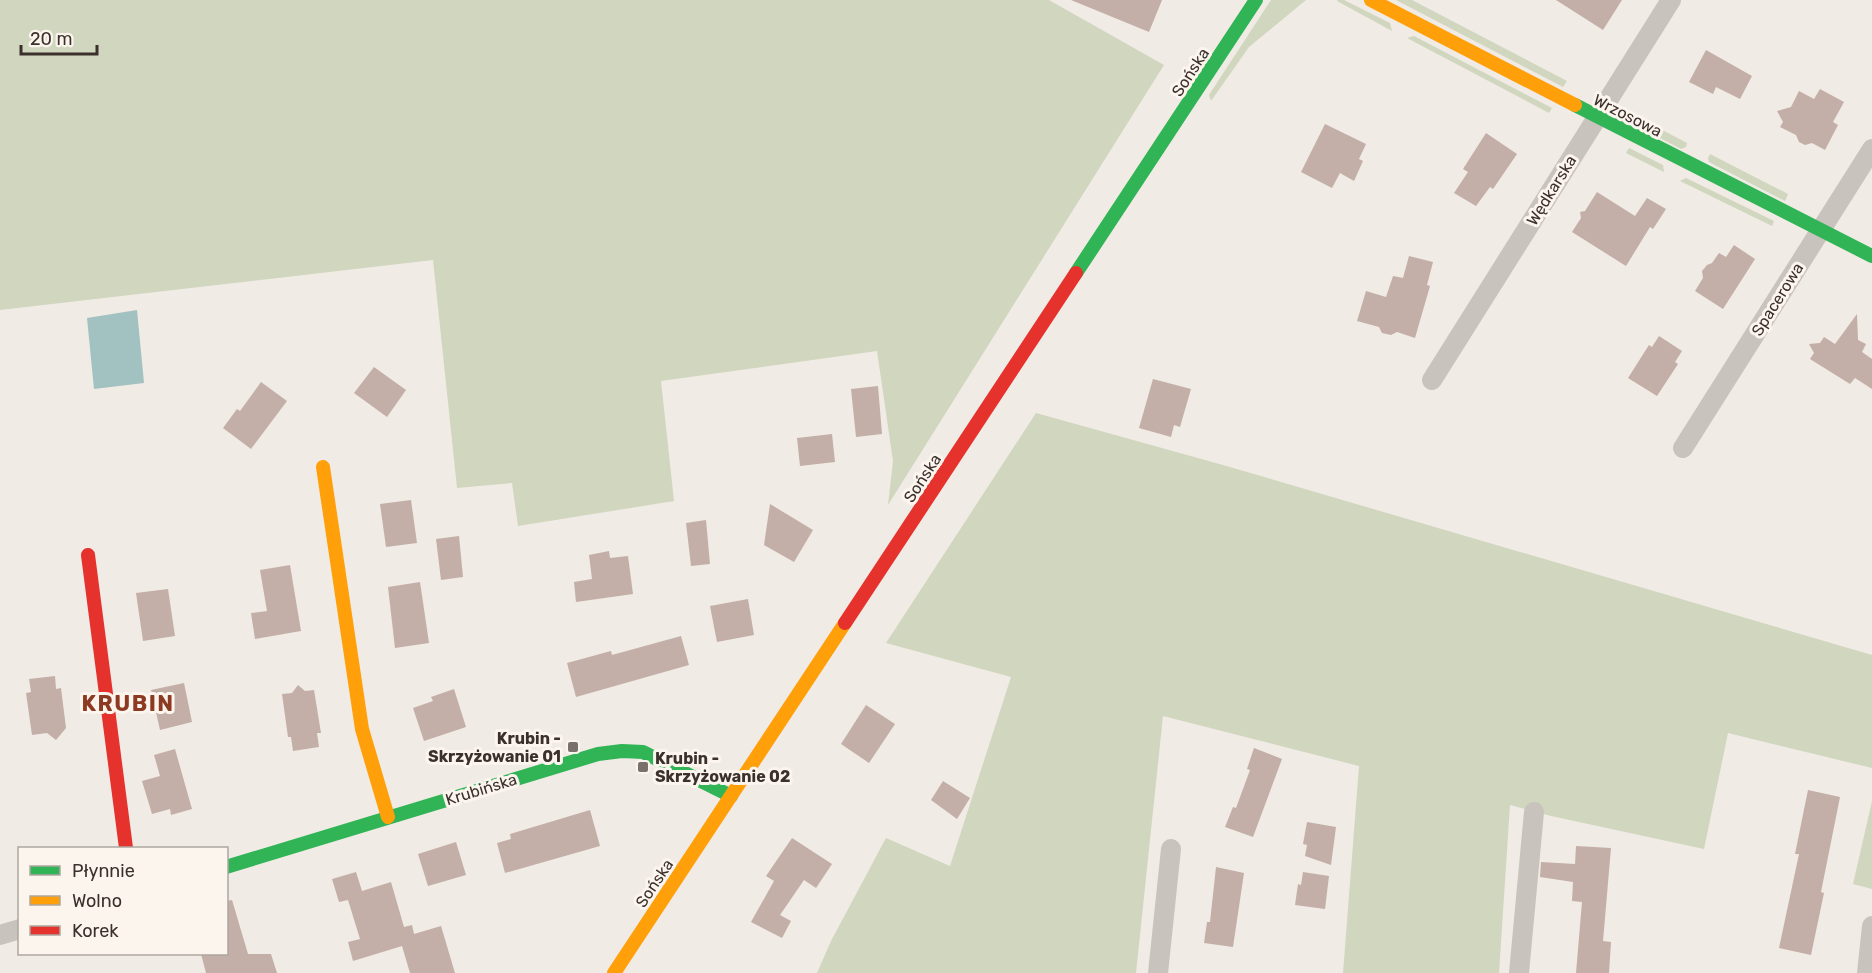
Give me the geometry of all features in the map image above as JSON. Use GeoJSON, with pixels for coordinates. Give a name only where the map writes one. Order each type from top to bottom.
{"type":"FeatureCollection","features":[{"type":"Feature","properties":{"kind":"street","name":"Sońska"},"geometry":{"type":"LineString","coordinates":[[614,973],[1256,0]]}},
{"type":"Feature","properties":{"kind":"street","name":"Wrzosowa"},"geometry":{"type":"LineString","coordinates":[[1371,0],[1597,118],[1872,256]]}},
{"type":"Feature","properties":{"kind":"street","name":"Wędkarska"},"geometry":{"type":"LineString","coordinates":[[1431,380],[1671,0]]}},
{"type":"Feature","properties":{"kind":"street","name":"Spacerowa"},"geometry":{"type":"LineString","coordinates":[[1683,448],[1872,149]]}},
{"type":"Feature","properties":{"kind":"street"},"geometry":{"type":"LineString","coordinates":[[323,467],[362,729],[388,817]]}},
{"type":"Feature","properties":{"kind":"street"},"geometry":{"type":"LineString","coordinates":[[88,555],[126,847]]}},
{"type":"Feature","properties":{"kind":"street","name":"Krubińska"},"geometry":{"type":"LineString","coordinates":[[228,866],[598,754],[622,751],[643,752],[731,796]]}},
{"type":"Feature","properties":{"kind":"street"},"geometry":{"type":"LineString","coordinates":[[1519,973],[1534,812]]}},
{"type":"Feature","properties":{"kind":"street"},"geometry":{"type":"LineString","coordinates":[[1158,973],[1171,849]]}},
{"type":"Feature","properties":{"kind":"street"},"geometry":{"type":"LineString","coordinates":[[1867,973],[1872,926]]}},
{"type":"Feature","properties":{"kind":"street"},"geometry":{"type":"LineString","coordinates":[[0,935],[18,930]]}},
{"type":"Feature","properties":{"kind":"green space"},"geometry":{"type":"Polygon","coordinates":[[[0,0],[1049,0],[1164,65],[888,505],[893,461],[877,351],[661,381],[674,501],[518,526],[512,483],[457,488],[433,260],[0,310],[0,0]]]}},
{"type":"Feature","properties":{"kind":"green space"},"geometry":{"type":"Polygon","coordinates":[[[1271,0],[1306,0],[1249,47],[1211,101],[1209,95],[1271,0]]]}},
{"type":"Feature","properties":{"kind":"green space"},"geometry":{"type":"Polygon","coordinates":[[[1344,0],[1390,23],[1392,31],[1337,1],[1344,0]]]}},
{"type":"Feature","properties":{"kind":"green space"},"geometry":{"type":"Polygon","coordinates":[[[1396,0],[1412,0],[1567,81],[1563,87],[1396,0]]]}},
{"type":"Feature","properties":{"kind":"green space"},"geometry":{"type":"Polygon","coordinates":[[[1414,36],[1552,108],[1549,113],[1407,38],[1414,36]]]}},
{"type":"Feature","properties":{"kind":"green space"},"geometry":{"type":"Polygon","coordinates":[[[1645,121],[1687,143],[1686,147],[1681,149],[1641,128],[1645,121]]]}},
{"type":"Feature","properties":{"kind":"green space"},"geometry":{"type":"Polygon","coordinates":[[[1629,148],[1663,165],[1664,172],[1626,153],[1629,148]]]}},
{"type":"Feature","properties":{"kind":"green space"},"geometry":{"type":"Polygon","coordinates":[[[1710,154],[1788,194],[1785,201],[1709,162],[1710,154]]]}},
{"type":"Feature","properties":{"kind":"green space"},"geometry":{"type":"Polygon","coordinates":[[[1686,178],[1774,221],[1772,226],[1680,181],[1686,178]]]}},
{"type":"Feature","properties":{"kind":"green space"},"geometry":{"type":"Polygon","coordinates":[[[1036,413],[1223,465],[1872,655],[1872,768],[1728,733],[1704,849],[1510,805],[1499,973],[1343,973],[1359,766],[1163,716],[1136,973],[817,973],[831,941],[886,838],[950,866],[1011,677],[886,643],[1036,413]]]}},
{"type":"Feature","properties":{"kind":"green space"},"geometry":{"type":"Polygon","coordinates":[[[1872,801],[1872,889],[1853,884],[1872,801]]]}},
{"type":"Feature","properties":{"kind":"water"},"geometry":{"type":"Polygon","coordinates":[[[137,310],[144,383],[94,389],[87,318],[137,310]]]}},
{"type":"Feature","properties":{"kind":"building"},"geometry":{"type":"Polygon","coordinates":[[[1071,0],[1162,0],[1149,32],[1071,0]]]}},
{"type":"Feature","properties":{"kind":"building"},"geometry":{"type":"Polygon","coordinates":[[[1556,0],[1622,0],[1603,30],[1556,0]]]}},
{"type":"Feature","properties":{"kind":"building"},"geometry":{"type":"Polygon","coordinates":[[[1706,50],[1752,76],[1740,99],[1716,87],[1713,94],[1689,82],[1706,50]]]}},
{"type":"Feature","properties":{"kind":"building"},"geometry":{"type":"Polygon","coordinates":[[[1820,89],[1844,102],[1833,122],[1838,125],[1825,150],[1812,143],[1805,145],[1799,142],[1796,135],[1780,127],[1783,122],[1777,111],[1791,107],[1799,91],[1814,99],[1820,89]]]}},
{"type":"Feature","properties":{"kind":"building"},"geometry":{"type":"Polygon","coordinates":[[[1325,124],[1366,144],[1359,159],[1363,161],[1354,181],[1340,173],[1332,188],[1301,172],[1325,124]]]}},
{"type":"Feature","properties":{"kind":"building"},"geometry":{"type":"Polygon","coordinates":[[[1486,133],[1517,154],[1493,189],[1490,187],[1476,206],[1454,193],[1468,172],[1463,169],[1486,133]]]}},
{"type":"Feature","properties":{"kind":"building"},"geometry":{"type":"Polygon","coordinates":[[[1597,192],[1635,216],[1647,198],[1666,209],[1653,229],[1650,227],[1626,266],[1572,232],[1581,218],[1580,212],[1585,211],[1597,192]]]}},
{"type":"Feature","properties":{"kind":"building"},"geometry":{"type":"Polygon","coordinates":[[[1734,245],[1755,259],[1723,309],[1695,291],[1703,278],[1702,271],[1707,265],[1712,263],[1719,253],[1726,257],[1734,245]]]}},
{"type":"Feature","properties":{"kind":"building"},"geometry":{"type":"Polygon","coordinates":[[[1409,256],[1433,262],[1427,285],[1430,286],[1415,338],[1397,332],[1391,335],[1382,333],[1379,327],[1357,321],[1366,291],[1386,297],[1393,276],[1403,278],[1409,256]]]}},
{"type":"Feature","properties":{"kind":"building"},"geometry":{"type":"Polygon","coordinates":[[[1857,314],[1858,340],[1866,344],[1862,352],[1872,359],[1872,389],[1855,378],[1850,384],[1810,359],[1814,353],[1809,344],[1820,343],[1824,337],[1835,344],[1857,314]]]}},
{"type":"Feature","properties":{"kind":"building"},"geometry":{"type":"Polygon","coordinates":[[[1659,336],[1682,351],[1675,362],[1678,364],[1657,396],[1628,378],[1649,345],[1652,347],[1659,336]]]}},
{"type":"Feature","properties":{"kind":"building"},"geometry":{"type":"Polygon","coordinates":[[[374,367],[406,390],[387,417],[354,393],[374,367]]]}},
{"type":"Feature","properties":{"kind":"building"},"geometry":{"type":"Polygon","coordinates":[[[1153,379],[1191,389],[1180,427],[1174,425],[1171,437],[1139,428],[1153,379]]]}},
{"type":"Feature","properties":{"kind":"building"},"geometry":{"type":"Polygon","coordinates":[[[261,382],[287,401],[251,449],[223,428],[237,409],[240,411],[261,382]]]}},
{"type":"Feature","properties":{"kind":"building"},"geometry":{"type":"Polygon","coordinates":[[[878,386],[882,434],[856,437],[851,389],[878,386]]]}},
{"type":"Feature","properties":{"kind":"building"},"geometry":{"type":"Polygon","coordinates":[[[832,434],[835,462],[800,466],[797,438],[832,434]]]}},
{"type":"Feature","properties":{"kind":"building"},"geometry":{"type":"Polygon","coordinates":[[[411,500],[417,543],[386,547],[380,504],[411,500]]]}},
{"type":"Feature","properties":{"kind":"building"},"geometry":{"type":"Polygon","coordinates":[[[770,504],[813,530],[794,562],[764,545],[770,504]]]}},
{"type":"Feature","properties":{"kind":"building"},"geometry":{"type":"Polygon","coordinates":[[[706,520],[710,564],[691,566],[686,523],[706,520]]]}},
{"type":"Feature","properties":{"kind":"building"},"geometry":{"type":"Polygon","coordinates":[[[459,536],[463,577],[441,580],[436,539],[459,536]]]}},
{"type":"Feature","properties":{"kind":"building"},"geometry":{"type":"Polygon","coordinates":[[[609,551],[610,558],[628,556],[633,594],[576,602],[574,582],[592,579],[589,555],[609,551]]]}},
{"type":"Feature","properties":{"kind":"building"},"geometry":{"type":"Polygon","coordinates":[[[290,565],[301,631],[255,639],[251,613],[267,611],[260,570],[290,565]]]}},
{"type":"Feature","properties":{"kind":"building"},"geometry":{"type":"Polygon","coordinates":[[[420,582],[429,643],[395,648],[388,587],[420,582]]]}},
{"type":"Feature","properties":{"kind":"building"},"geometry":{"type":"Polygon","coordinates":[[[168,589],[175,636],[143,641],[136,593],[168,589]]]}},
{"type":"Feature","properties":{"kind":"building"},"geometry":{"type":"Polygon","coordinates":[[[748,599],[754,635],[717,642],[710,606],[748,599]]]}},
{"type":"Feature","properties":{"kind":"building"},"geometry":{"type":"Polygon","coordinates":[[[681,636],[689,665],[576,697],[567,663],[611,651],[612,655],[681,636]]]}},
{"type":"Feature","properties":{"kind":"building"},"geometry":{"type":"Polygon","coordinates":[[[55,676],[56,689],[61,688],[66,728],[56,740],[47,733],[32,735],[26,693],[31,692],[29,679],[55,676]]]}},
{"type":"Feature","properties":{"kind":"building"},"geometry":{"type":"Polygon","coordinates":[[[184,683],[192,722],[160,730],[151,690],[184,683]]]}},
{"type":"Feature","properties":{"kind":"building"},"geometry":{"type":"Polygon","coordinates":[[[298,685],[305,691],[314,690],[321,733],[317,733],[319,747],[293,751],[291,737],[288,737],[282,694],[292,693],[298,685]]]}},
{"type":"Feature","properties":{"kind":"building"},"geometry":{"type":"Polygon","coordinates":[[[454,689],[466,727],[424,741],[413,708],[433,701],[431,697],[454,689]]]}},
{"type":"Feature","properties":{"kind":"building"},"geometry":{"type":"Polygon","coordinates":[[[866,705],[895,724],[869,763],[841,744],[866,705]]]}},
{"type":"Feature","properties":{"kind":"building"},"geometry":{"type":"Polygon","coordinates":[[[1254,748],[1282,759],[1253,837],[1225,827],[1233,807],[1236,808],[1250,770],[1247,769],[1254,748]]]}},
{"type":"Feature","properties":{"kind":"building"},"geometry":{"type":"Polygon","coordinates":[[[175,749],[192,809],[171,815],[170,809],[152,814],[142,781],[160,776],[154,755],[175,749]]]}},
{"type":"Feature","properties":{"kind":"building"},"geometry":{"type":"Polygon","coordinates":[[[943,781],[970,798],[957,819],[931,800],[943,781]]]}},
{"type":"Feature","properties":{"kind":"building"},"geometry":{"type":"Polygon","coordinates":[[[1808,790],[1840,797],[1811,955],[1779,948],[1799,854],[1795,854],[1808,790]]]}},
{"type":"Feature","properties":{"kind":"building"},"geometry":{"type":"Polygon","coordinates":[[[590,810],[600,846],[505,873],[497,843],[511,839],[510,834],[590,810]]]}},
{"type":"Feature","properties":{"kind":"building"},"geometry":{"type":"Polygon","coordinates":[[[1307,822],[1336,827],[1331,865],[1305,856],[1307,845],[1303,844],[1307,822]]]}},
{"type":"Feature","properties":{"kind":"building"},"geometry":{"type":"Polygon","coordinates":[[[792,838],[832,864],[816,888],[804,880],[780,915],[791,921],[782,938],[751,922],[774,881],[766,876],[792,838]]]}},
{"type":"Feature","properties":{"kind":"building"},"geometry":{"type":"Polygon","coordinates":[[[456,842],[466,875],[428,886],[418,854],[456,842]]]}},
{"type":"Feature","properties":{"kind":"building"},"geometry":{"type":"Polygon","coordinates":[[[1576,846],[1611,848],[1603,941],[1611,942],[1609,973],[1576,973],[1582,902],[1572,901],[1573,882],[1540,877],[1541,862],[1575,864],[1576,846]]]}},
{"type":"Feature","properties":{"kind":"building"},"geometry":{"type":"Polygon","coordinates":[[[1216,867],[1244,873],[1233,947],[1204,943],[1207,922],[1210,922],[1216,867]]]}},
{"type":"Feature","properties":{"kind":"building"},"geometry":{"type":"Polygon","coordinates":[[[356,872],[362,891],[391,882],[404,927],[412,925],[414,934],[441,926],[455,973],[410,973],[402,946],[353,961],[348,942],[360,939],[348,900],[339,902],[332,879],[356,872]]]}},
{"type":"Feature","properties":{"kind":"building"},"geometry":{"type":"Polygon","coordinates":[[[1303,872],[1329,876],[1325,909],[1295,905],[1298,884],[1301,885],[1303,872]]]}},
{"type":"Feature","properties":{"kind":"building"},"geometry":{"type":"Polygon","coordinates":[[[232,900],[248,954],[271,954],[277,973],[206,973],[201,955],[228,955],[228,901],[232,900]]]}},
{"type":"Feature","properties":{"kind":"traffic: fast"},"geometry":{"type":"LineString","coordinates":[[1076,273],[1256,0]]}},
{"type":"Feature","properties":{"kind":"traffic: fast"},"geometry":{"type":"LineString","coordinates":[[1575,105],[1872,256]]}},
{"type":"Feature","properties":{"kind":"traffic: fast"},"geometry":{"type":"LineString","coordinates":[[228,866],[598,754],[622,751],[643,752],[731,796]]}},
{"type":"Feature","properties":{"kind":"traffic: slow"},"geometry":{"type":"LineString","coordinates":[[1371,0],[1575,105]]}},
{"type":"Feature","properties":{"kind":"traffic: slow"},"geometry":{"type":"LineString","coordinates":[[323,467],[362,729],[388,817]]}},
{"type":"Feature","properties":{"kind":"traffic: slow"},"geometry":{"type":"LineString","coordinates":[[614,973],[845,623]]}},
{"type":"Feature","properties":{"kind":"traffic: jam"},"geometry":{"type":"LineString","coordinates":[[845,623],[1076,273]]}},
{"type":"Feature","properties":{"kind":"traffic: jam"},"geometry":{"type":"LineString","coordinates":[[88,555],[126,847]]}},
{"type":"Feature","properties":{"kind":"place","name":"Krubin - Skrzyżowanie 01"},"geometry":{"type":"Point","coordinates":[573,747]}},
{"type":"Feature","properties":{"kind":"place","name":"Krubin - Skrzyżowanie 02"},"geometry":{"type":"Point","coordinates":[643,767]}},
{"type":"Feature","properties":{"kind":"district","name":"KRUBIN"},"geometry":{"type":"Point","coordinates":[128,703]}}]}
